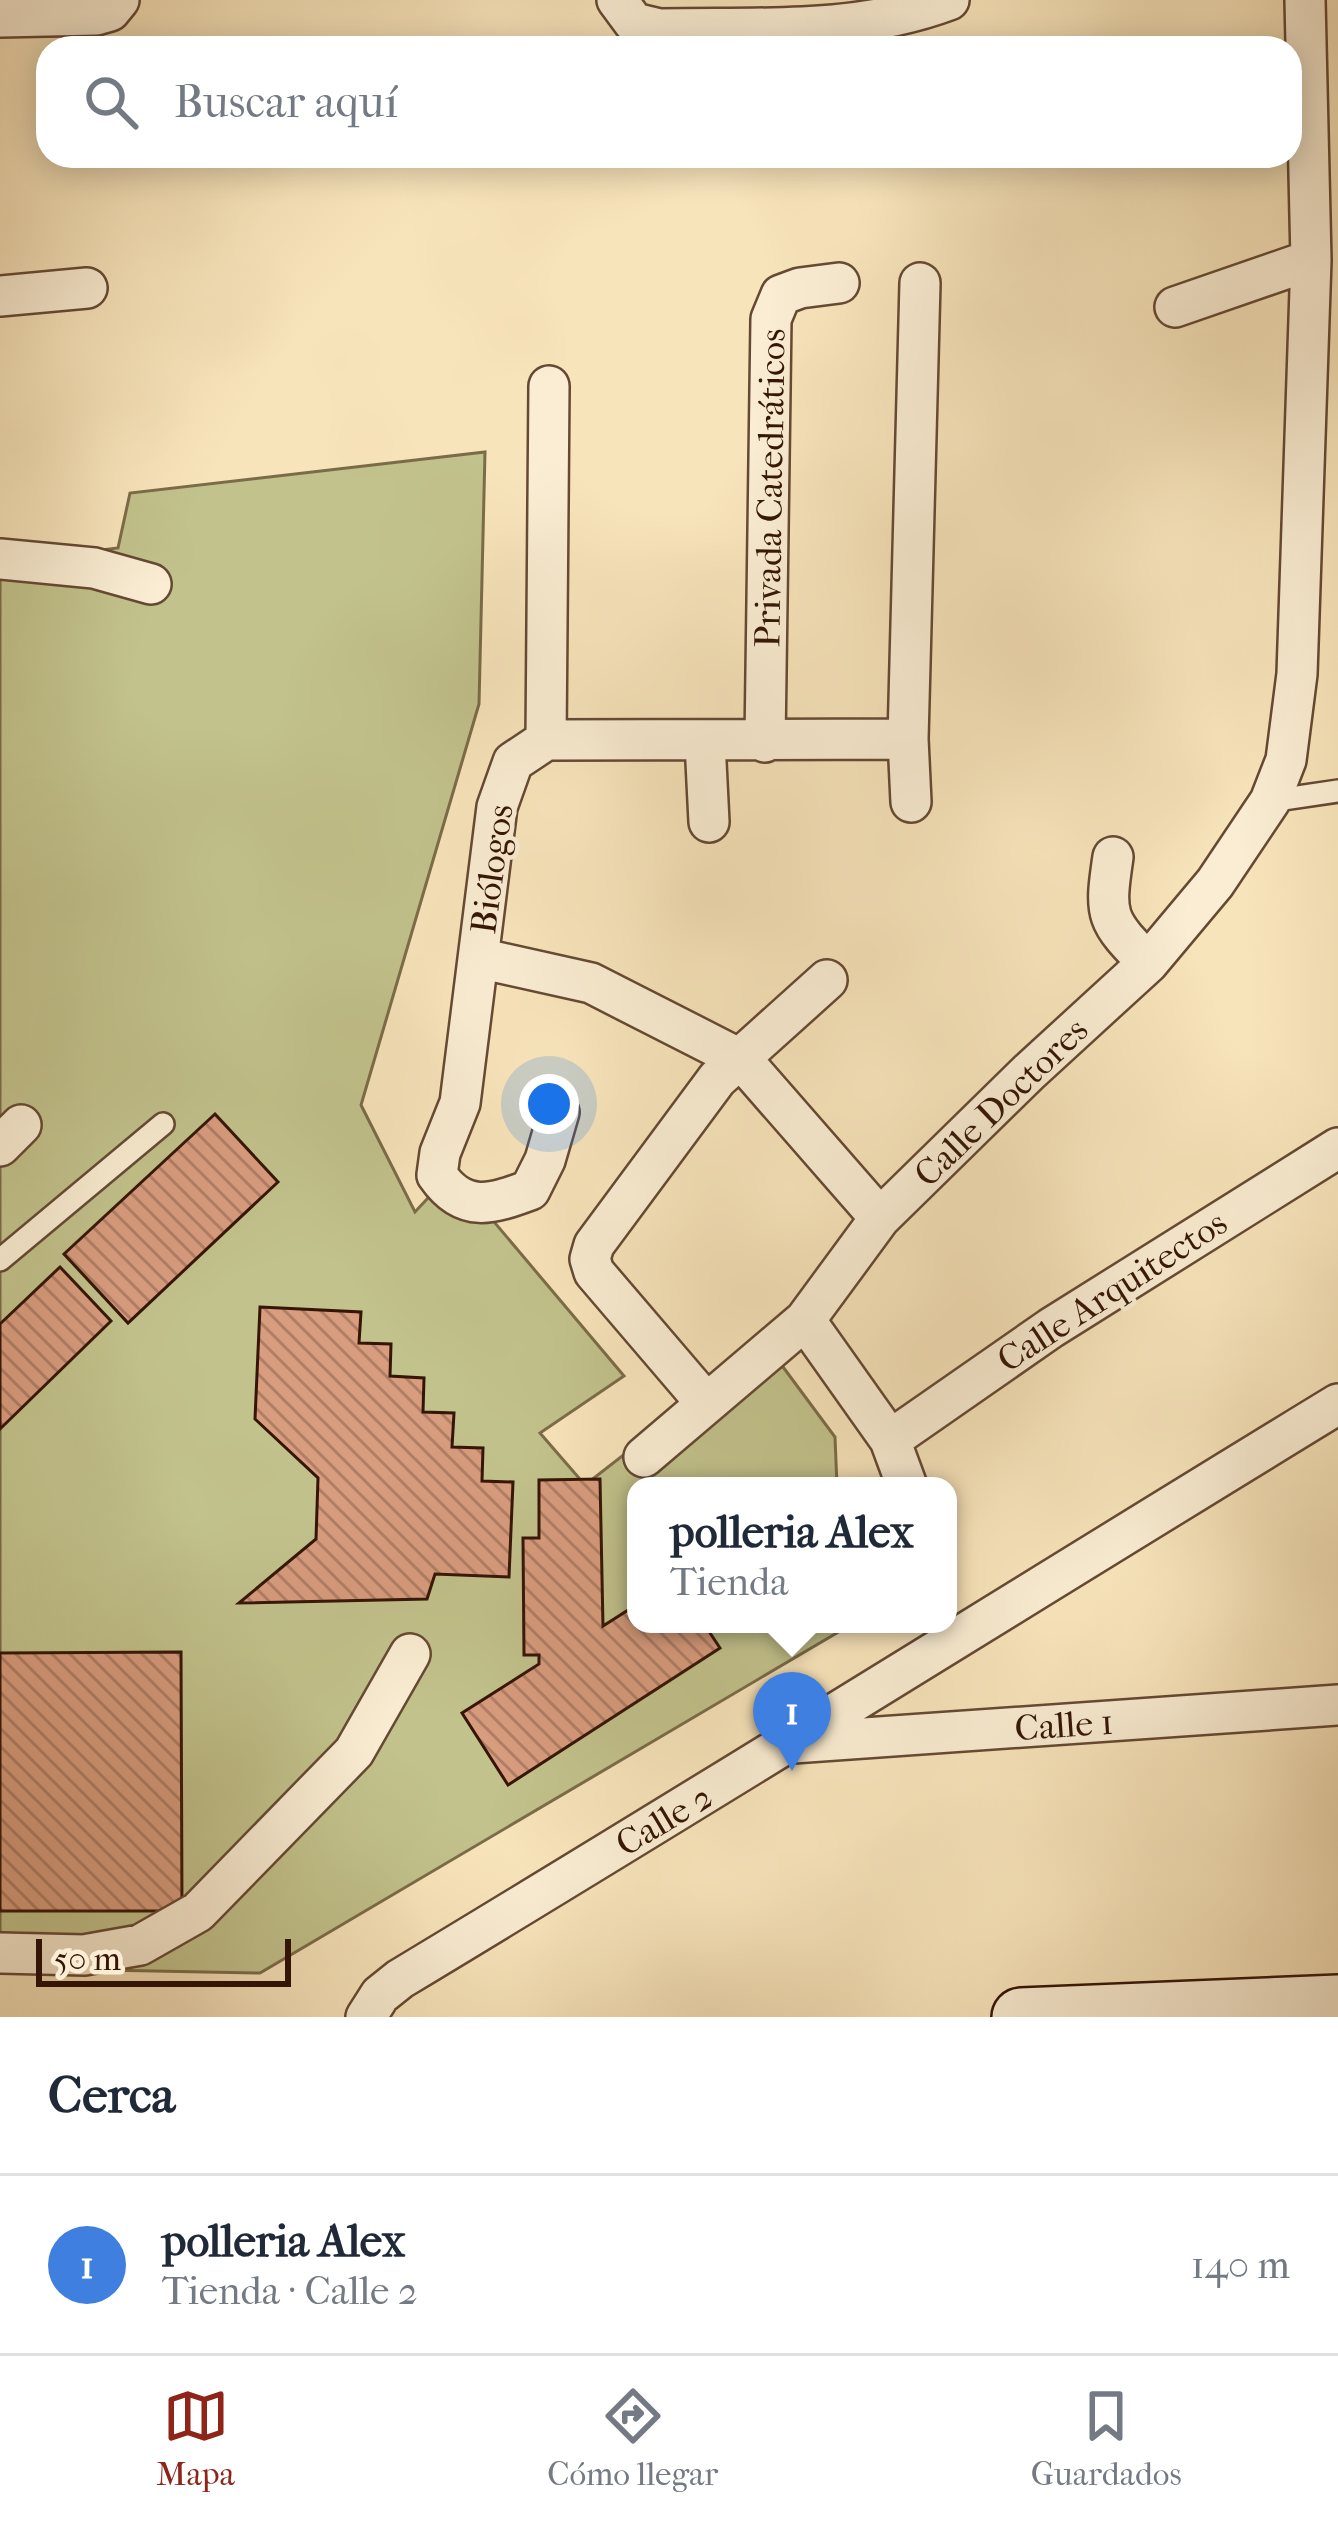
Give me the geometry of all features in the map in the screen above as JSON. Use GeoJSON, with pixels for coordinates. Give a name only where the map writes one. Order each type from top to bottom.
{"type":"FeatureCollection","features":[{"type":"Feature","properties":{"kind":"street"},"geometry":{"type":"LineString","coordinates":[[0,17],[96,15],[110,11],[119,0]]}},
{"type":"Feature","properties":{"kind":"street"},"geometry":{"type":"LineString","coordinates":[[617,0],[634,23],[659,28],[847,26],[907,16],[949,0]]}},
{"type":"Feature","properties":{"kind":"street"},"geometry":{"type":"LineString","coordinates":[[1274,793],[1286,760],[1298,674],[1311,260],[1305,0]]}},
{"type":"Feature","properties":{"kind":"street"},"geometry":{"type":"LineString","coordinates":[[1175,307],[1311,260]]}},
{"type":"Feature","properties":{"kind":"street"},"geometry":{"type":"LineString","coordinates":[[911,802],[908,740],[920,283]]}},
{"type":"Feature","properties":{"kind":"street","name":"Privada Catedráticos"},"geometry":{"type":"LineString","coordinates":[[765,742],[772,319],[781,295],[839,284]]}},
{"type":"Feature","properties":{"kind":"street"},"geometry":{"type":"LineString","coordinates":[[0,296],[87,288]]}},
{"type":"Feature","properties":{"kind":"street"},"geometry":{"type":"LineString","coordinates":[[549,386],[546,740],[908,740]]}},
{"type":"Feature","properties":{"kind":"street"},"geometry":{"type":"LineString","coordinates":[[0,559],[94,568],[151,584]]}},
{"type":"Feature","properties":{"kind":"street","name":"Biólogos"},"geometry":{"type":"LineString","coordinates":[[546,740],[513,763],[497,807],[460,1102],[440,1153],[437,1175],[449,1193],[490,1205],[530,1190],[545,1160],[559,1112]]}},
{"type":"Feature","properties":{"kind":"street"},"geometry":{"type":"LineString","coordinates":[[705,742],[709,822]]}},
{"type":"Feature","properties":{"kind":"street","name":"Calle Doctores"},"geometry":{"type":"LineString","coordinates":[[644,1457],[805,1320],[880,1218],[1148,963],[1214,883],[1274,793]]}},
{"type":"Feature","properties":{"kind":"street"},"geometry":{"type":"LineString","coordinates":[[1113,857],[1107,898],[1110,918],[1148,963]]}},
{"type":"Feature","properties":{"kind":"street"},"geometry":{"type":"LineString","coordinates":[[479,958],[591,983],[742,1060],[880,1218]]}},
{"type":"Feature","properties":{"kind":"street"},"geometry":{"type":"LineString","coordinates":[[706,1403],[594,1272],[590,1259],[594,1245],[717,1079],[827,980]]}},
{"type":"Feature","properties":{"kind":"street","name":"Calle Arquitectos"},"geometry":{"type":"LineString","coordinates":[[890,1440],[1051,1328],[1338,1148]]}},
{"type":"Feature","properties":{"kind":"street"},"geometry":{"type":"LineString","coordinates":[[805,1320],[890,1440],[904,1477]]}},
{"type":"Feature","properties":{"kind":"street","name":"Calle 2"},"geometry":{"type":"LineString","coordinates":[[957,1622],[1338,1404]]}},
{"type":"Feature","properties":{"kind":"street","name":"Calle 2"},"geometry":{"type":"LineString","coordinates":[[366,2017],[380,1995],[400,1979],[791,1744],[941,1633]]}},
{"type":"Feature","properties":{"kind":"street"},"geometry":{"type":"LineString","coordinates":[[0,1953],[84,1954],[140,1945],[198,1912],[354,1752],[410,1654]]}},
{"type":"Feature","properties":{"kind":"street","name":"Calle 1"},"geometry":{"type":"LineString","coordinates":[[791,1744],[1338,1706]]}},
{"type":"Feature","properties":{"kind":"street"},"geometry":{"type":"LineString","coordinates":[[1021,2017],[1338,2003]]}},
{"type":"Feature","properties":{"kind":"lane"},"geometry":{"type":"LineString","coordinates":[[1274,793],[1338,791]]}},
{"type":"Feature","properties":{"kind":"lane"},"geometry":{"type":"LineString","coordinates":[[0,1260],[163,1124]]}},
{"type":"Feature","properties":{"kind":"green space"},"geometry":{"type":"Polygon","coordinates":[[[485,452],[479,704],[361,1105],[415,1212],[452,1172],[624,1376],[540,1433],[585,1485],[766,1344],[835,1437],[837,1477],[627,1477],[627,1633],[837,1633],[260,1973],[0,1968],[0,562],[118,548],[130,493],[485,452]]]}},
{"type":"Feature","properties":{"kind":"building"},"geometry":{"type":"Polygon","coordinates":[[[215,1114],[278,1182],[128,1323],[64,1254],[215,1114]]]}},
{"type":"Feature","properties":{"kind":"building"},"geometry":{"type":"Polygon","coordinates":[[[60,1267],[111,1321],[0,1429],[0,1324],[60,1267]]]}},
{"type":"Feature","properties":{"kind":"building"},"geometry":{"type":"Polygon","coordinates":[[[260,1307],[361,1312],[359,1343],[391,1344],[390,1376],[424,1378],[423,1412],[454,1413],[452,1447],[483,1448],[482,1481],[513,1482],[509,1577],[435,1574],[427,1599],[239,1603],[316,1539],[318,1478],[255,1419],[260,1307]]]}},
{"type":"Feature","properties":{"kind":"building"},"geometry":{"type":"Polygon","coordinates":[[[600,1479],[603,1626],[627,1611],[627,1633],[710,1633],[720,1648],[508,1785],[462,1713],[539,1664],[539,1655],[524,1655],[523,1538],[539,1538],[539,1480],[600,1479]]]}},
{"type":"Feature","properties":{"kind":"building"},"geometry":{"type":"Polygon","coordinates":[[[181,1652],[182,1911],[0,1911],[0,1653],[181,1652]]]}},
{"type":"Feature","properties":{"kind":"place","name":"polleria Alex"},"geometry":{"type":"Point","coordinates":[792,1771]}}]}
